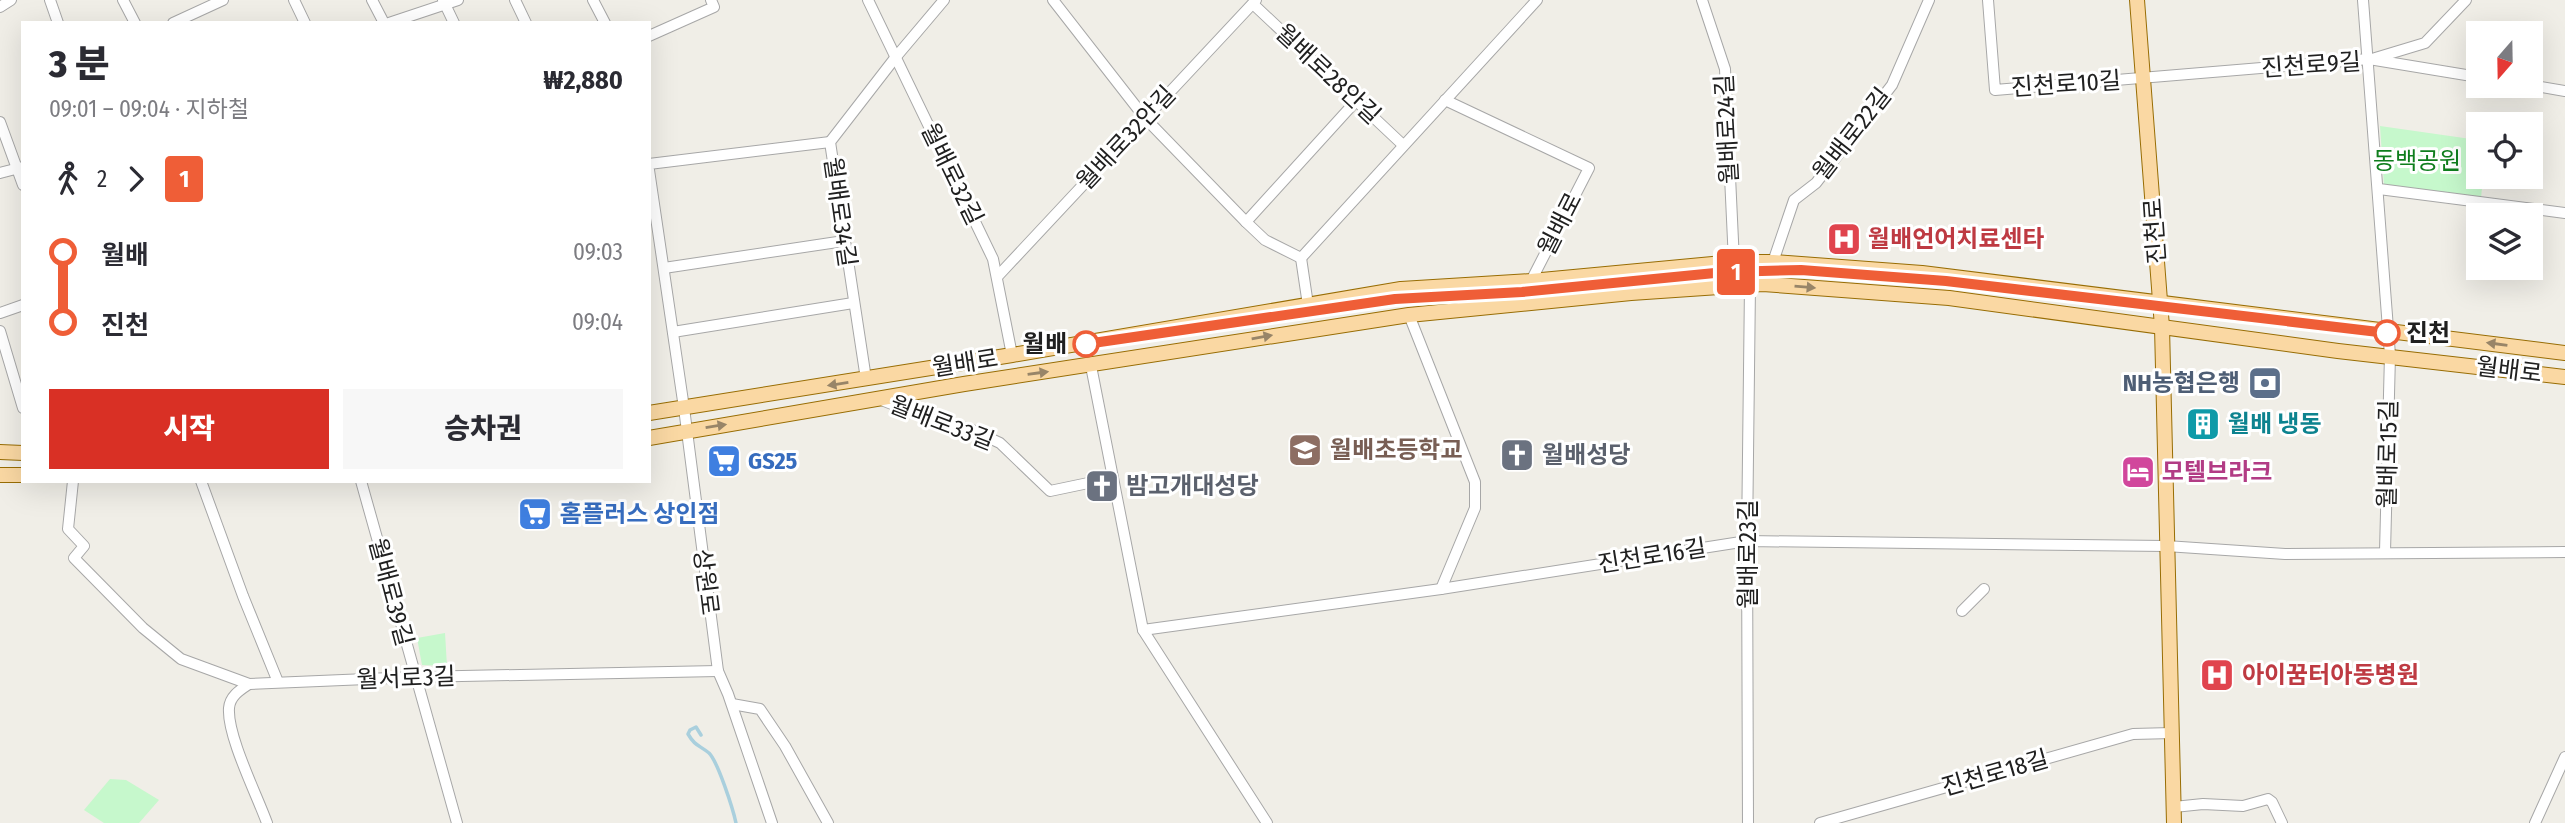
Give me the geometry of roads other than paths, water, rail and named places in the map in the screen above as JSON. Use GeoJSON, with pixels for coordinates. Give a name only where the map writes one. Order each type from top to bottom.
{"type":"FeatureCollection","features":[{"type":"Feature","properties":{"kind":"main road","name":"진천로"},"geometry":{"type":"LineString","coordinates":[[2137,0],[2161,304],[2174,823]]}},
{"type":"Feature","properties":{"kind":"main road","name":"월배로"},"geometry":{"type":"LineString","coordinates":[[651,413],[1401,289],[1531,281],[1734,262],[1773,262],[1922,273],[2565,353]]}},
{"type":"Feature","properties":{"kind":"main road","name":"월배로"},"geometry":{"type":"LineString","coordinates":[[651,438],[1409,315],[1606,295],[1750,285],[1787,285],[1949,299],[2565,377]]}},
{"type":"Feature","properties":{"kind":"main road"},"geometry":{"type":"LineString","coordinates":[[0,453],[21,453]]}},
{"type":"Feature","properties":{"kind":"main road"},"geometry":{"type":"LineString","coordinates":[[0,475],[21,475]]}},
{"type":"Feature","properties":{"kind":"street"},"geometry":{"type":"LineString","coordinates":[[0,7],[11,0]]}},
{"type":"Feature","properties":{"kind":"street"},"geometry":{"type":"LineString","coordinates":[[50,0],[57,21]]}},
{"type":"Feature","properties":{"kind":"street"},"geometry":{"type":"LineString","coordinates":[[123,0],[134,21]]}},
{"type":"Feature","properties":{"kind":"street"},"geometry":{"type":"LineString","coordinates":[[177,21],[223,0]]}},
{"type":"Feature","properties":{"kind":"street"},"geometry":{"type":"LineString","coordinates":[[294,0],[304,21]]}},
{"type":"Feature","properties":{"kind":"street"},"geometry":{"type":"LineString","coordinates":[[372,0],[383,21]]}},
{"type":"Feature","properties":{"kind":"street"},"geometry":{"type":"LineString","coordinates":[[394,21],[458,0]]}},
{"type":"Feature","properties":{"kind":"street"},"geometry":{"type":"LineString","coordinates":[[514,0],[525,21]]}},
{"type":"Feature","properties":{"kind":"street"},"geometry":{"type":"LineString","coordinates":[[593,0],[604,21]]}},
{"type":"Feature","properties":{"kind":"street"},"geometry":{"type":"LineString","coordinates":[[651,35],[714,7],[711,0]]}},
{"type":"Feature","properties":{"kind":"street","name":"월배로32길"},"geometry":{"type":"LineString","coordinates":[[868,0],[993,259],[1012,355]]}},
{"type":"Feature","properties":{"kind":"street","name":"월배로34길"},"geometry":{"type":"LineString","coordinates":[[866,379],[830,142],[944,0]]}},
{"type":"Feature","properties":{"kind":"street"},"geometry":{"type":"LineString","coordinates":[[1053,0],[1145,118],[1265,240],[1301,258],[1308,305]]}},
{"type":"Feature","properties":{"kind":"street","name":"월배로28안길"},"geometry":{"type":"LineString","coordinates":[[1301,258],[1537,0]]}},
{"type":"Feature","properties":{"kind":"street","name":"월배로24길"},"geometry":{"type":"LineString","coordinates":[[1702,0],[1725,69],[1734,262]]}},
{"type":"Feature","properties":{"kind":"street","name":"진천로10길"},"geometry":{"type":"LineString","coordinates":[[1988,0],[1995,90],[2144,78]]}},
{"type":"Feature","properties":{"kind":"street","name":"월배로15길"},"geometry":{"type":"LineString","coordinates":[[2363,0],[2390,355],[2385,552]]}},
{"type":"Feature","properties":{"kind":"street"},"geometry":{"type":"LineString","coordinates":[[2369,60],[2425,43],[2466,0]]}},
{"type":"Feature","properties":{"kind":"street","name":"월배로22길"},"geometry":{"type":"LineString","coordinates":[[1773,262],[1794,200],[1816,183],[1892,85],[1927,1]]}},
{"type":"Feature","properties":{"kind":"street","name":"월배로32안길"},"geometry":{"type":"LineString","coordinates":[[997,277],[1255,2]]}},
{"type":"Feature","properties":{"kind":"street","name":"월배로28안길"},"geometry":{"type":"LineString","coordinates":[[1255,2],[1403,145]]}},
{"type":"Feature","properties":{"kind":"street"},"geometry":{"type":"LineString","coordinates":[[444,3],[453,21]]}},
{"type":"Feature","properties":{"kind":"street","name":"진천로9길"},"geometry":{"type":"LineString","coordinates":[[2144,78],[2369,60],[2466,75]]}},
{"type":"Feature","properties":{"kind":"street"},"geometry":{"type":"LineString","coordinates":[[2543,87],[2565,91]]}},
{"type":"Feature","properties":{"kind":"street","name":"월배로"},"geometry":{"type":"LineString","coordinates":[[1445,100],[1589,168],[1531,281]]}},
{"type":"Feature","properties":{"kind":"street"},"geometry":{"type":"LineString","coordinates":[[1246,222],[1356,101]]}},
{"type":"Feature","properties":{"kind":"street"},"geometry":{"type":"LineString","coordinates":[[0,122],[20,168],[0,173]]}},
{"type":"Feature","properties":{"kind":"street"},"geometry":{"type":"LineString","coordinates":[[651,164],[830,142]]}},
{"type":"Feature","properties":{"kind":"street","name":"상원로"},"geometry":{"type":"LineString","coordinates":[[651,183],[718,671],[732,704],[772,823]]}},
{"type":"Feature","properties":{"kind":"street"},"geometry":{"type":"LineString","coordinates":[[2379,189],[2565,214]]}},
{"type":"Feature","properties":{"kind":"street"},"geometry":{"type":"LineString","coordinates":[[664,268],[844,241]]}},
{"type":"Feature","properties":{"kind":"street","name":"월배로23길"},"geometry":{"type":"LineString","coordinates":[[1748,823],[1750,285]]}},
{"type":"Feature","properties":{"kind":"street"},"geometry":{"type":"LineString","coordinates":[[673,332],[853,303]]}},
{"type":"Feature","properties":{"kind":"street"},"geometry":{"type":"LineString","coordinates":[[0,313],[21,306]]}},
{"type":"Feature","properties":{"kind":"street"},"geometry":{"type":"LineString","coordinates":[[1409,315],[1475,482],[1475,508],[1441,589]]}},
{"type":"Feature","properties":{"kind":"street"},"geometry":{"type":"LineString","coordinates":[[0,331],[5,365],[21,403]]}},
{"type":"Feature","properties":{"kind":"street"},"geometry":{"type":"LineString","coordinates":[[1091,366],[1143,630],[1267,823]]}},
{"type":"Feature","properties":{"kind":"street","name":"월배로33길"},"geometry":{"type":"LineString","coordinates":[[879,399],[940,423],[970,429],[1000,443],[1050,491],[1112,478]]}},
{"type":"Feature","properties":{"kind":"street"},"geometry":{"type":"LineString","coordinates":[[73,483],[68,529],[83,546],[74,558],[143,628],[181,659],[249,684]]}},
{"type":"Feature","properties":{"kind":"street"},"geometry":{"type":"LineString","coordinates":[[202,483],[278,682]]}},
{"type":"Feature","properties":{"kind":"street","name":"월배로39길"},"geometry":{"type":"LineString","coordinates":[[362,483],[457,823]]}},
{"type":"Feature","properties":{"kind":"street","name":"진천로16길"},"geometry":{"type":"LineString","coordinates":[[1143,630],[1441,589],[1747,541],[2166,546]]}},
{"type":"Feature","properties":{"kind":"street"},"geometry":{"type":"LineString","coordinates":[[2166,546],[2285,554],[2565,552]]}},
{"type":"Feature","properties":{"kind":"street"},"geometry":{"type":"LineString","coordinates":[[1962,611],[1984,589]]}},
{"type":"Feature","properties":{"kind":"street","name":"월서로3길"},"geometry":{"type":"LineString","coordinates":[[249,684],[414,677],[718,671]]}},
{"type":"Feature","properties":{"kind":"street"},"geometry":{"type":"LineString","coordinates":[[249,684],[236,692],[229,707],[232,731],[267,823]]}},
{"type":"Feature","properties":{"kind":"street"},"geometry":{"type":"LineString","coordinates":[[732,704],[760,709],[797,766],[828,823]]}},
{"type":"Feature","properties":{"kind":"street","name":"진천로18길"},"geometry":{"type":"LineString","coordinates":[[1820,823],[2133,734],[2172,733]]}},
{"type":"Feature","properties":{"kind":"street"},"geometry":{"type":"LineString","coordinates":[[2535,823],[2565,757]]}},
{"type":"Feature","properties":{"kind":"street"},"geometry":{"type":"LineString","coordinates":[[2174,807],[2203,804],[2243,806],[2268,799],[2282,823]]}},
{"type":"Feature","properties":{"kind":"waterway"},"geometry":{"type":"LineString","coordinates":[[701,735],[696,727],[688,734],[713,758],[736,823]]}},
{"type":"Feature","properties":{"kind":"metro line","name":"1"},"geometry":{"type":"LineString","coordinates":[[1086,344],[1395,299],[1522,292],[1725,272],[1801,270],[1946,281],[2387,333]]}},
{"type":"Feature","properties":{"kind":"place","name":"월배언어치료센타"},"geometry":{"type":"Point","coordinates":[1844,239]}},
{"type":"Feature","properties":{"kind":"place","name":"진천"},"geometry":{"type":"Point","coordinates":[2387,333]}},
{"type":"Feature","properties":{"kind":"place","name":"월배"},"geometry":{"type":"Point","coordinates":[1086,344]}},
{"type":"Feature","properties":{"kind":"place","name":"NH농협은행"},"geometry":{"type":"Point","coordinates":[2265,383]}},
{"type":"Feature","properties":{"kind":"place","name":"월배 냉동"},"geometry":{"type":"Point","coordinates":[2203,424]}},
{"type":"Feature","properties":{"kind":"place","name":"월배초등학교"},"geometry":{"type":"Point","coordinates":[1305,450]}},
{"type":"Feature","properties":{"kind":"place","name":"월배성당"},"geometry":{"type":"Point","coordinates":[1517,455]}},
{"type":"Feature","properties":{"kind":"place","name":"GS25"},"geometry":{"type":"Point","coordinates":[724,461]}},
{"type":"Feature","properties":{"kind":"place","name":"모텔브라크"},"geometry":{"type":"Point","coordinates":[2138,472]}},
{"type":"Feature","properties":{"kind":"place","name":"밤고개대성당"},"geometry":{"type":"Point","coordinates":[1102,486]}},
{"type":"Feature","properties":{"kind":"place","name":"홈플러스 상인점"},"geometry":{"type":"Point","coordinates":[535,514]}},
{"type":"Feature","properties":{"kind":"place","name":"아이꿈터아동병원"},"geometry":{"type":"Point","coordinates":[2217,675]}},
{"type":"Feature","properties":{"kind":"park label","name":"동백공원"},"geometry":{"type":"Point","coordinates":[2417,161]}}]}
